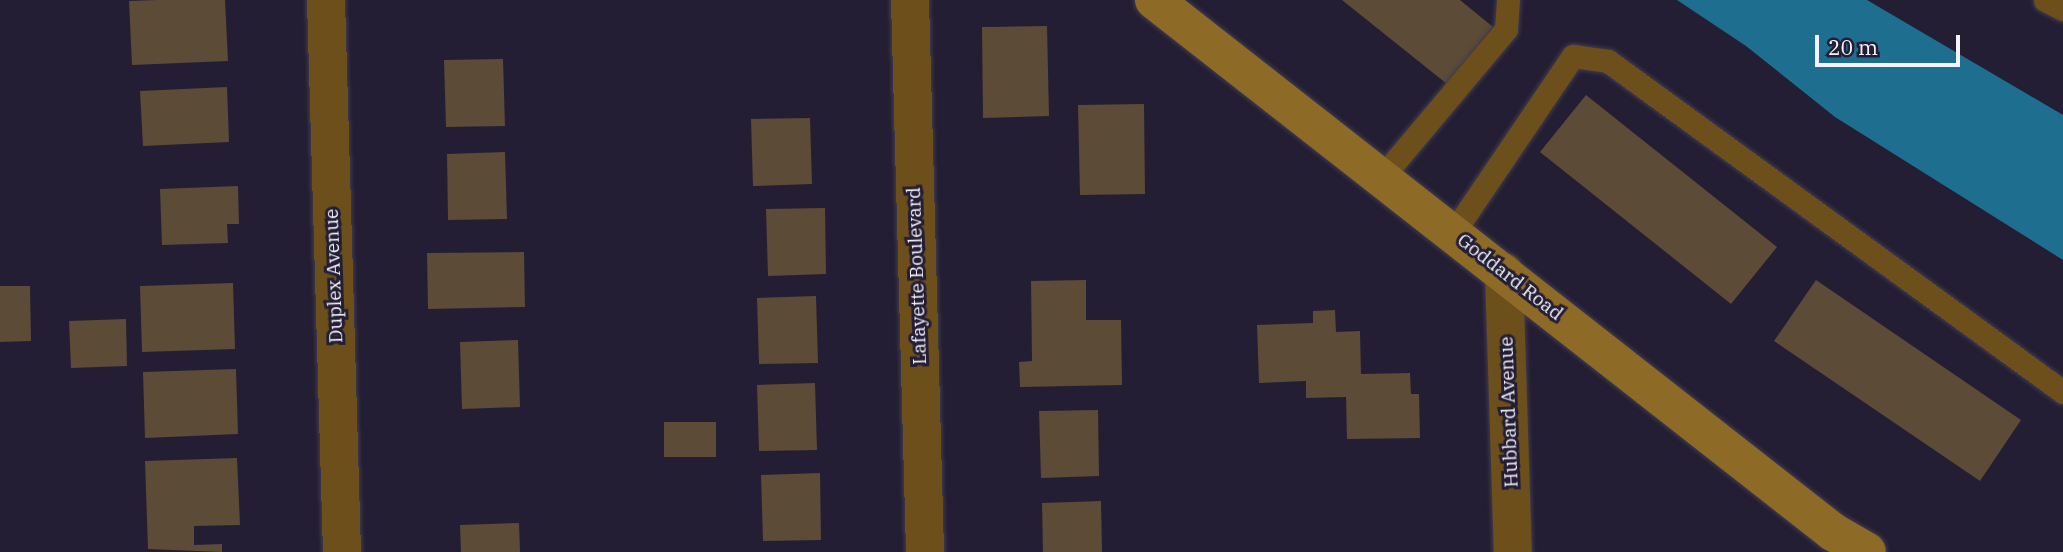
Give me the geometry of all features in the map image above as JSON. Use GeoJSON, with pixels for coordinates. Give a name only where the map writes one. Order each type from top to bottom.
{"type":"FeatureCollection","features":[{"type":"Feature","properties":{"kind":"street","name":"Duplex Avenue"},"geometry":{"type":"LineString","coordinates":[[326,0],[342,552]]}},
{"type":"Feature","properties":{"kind":"street","name":"Lafayette Boulevard"},"geometry":{"type":"LineString","coordinates":[[910,0],[925,552]]}},
{"type":"Feature","properties":{"kind":"street","name":"Goddard Road"},"geometry":{"type":"LineString","coordinates":[[1154,0],[1833,532],[1867,552]]}},
{"type":"Feature","properties":{"kind":"street","name":"Hubbard Avenue"},"geometry":{"type":"LineString","coordinates":[[1504,272],[1513,552]]}},
{"type":"Feature","properties":{"kind":"lane"},"geometry":{"type":"LineString","coordinates":[[1382,177],[1506,29],[1508,0]]}},
{"type":"Feature","properties":{"kind":"lane"},"geometry":{"type":"LineString","coordinates":[[2045,0],[2063,9]]}},
{"type":"Feature","properties":{"kind":"lane"},"geometry":{"type":"LineString","coordinates":[[1453,233],[1573,56],[1608,61],[2063,392]]}},
{"type":"Feature","properties":{"kind":"water"},"geometry":{"type":"Polygon","coordinates":[[[1677,0],[1867,0],[2063,115],[2063,260],[1835,117],[1746,46],[1677,0]]]}},
{"type":"Feature","properties":{"kind":"building"},"geometry":{"type":"Polygon","coordinates":[[[225,0],[228,61],[132,65],[129,1],[225,0]]]}},
{"type":"Feature","properties":{"kind":"building"},"geometry":{"type":"Polygon","coordinates":[[[1342,0],[1460,0],[1493,27],[1447,84],[1342,0]]]}},
{"type":"Feature","properties":{"kind":"building"},"geometry":{"type":"Polygon","coordinates":[[[1047,26],[1049,116],[983,118],[982,27],[1047,26]]]}},
{"type":"Feature","properties":{"kind":"building"},"geometry":{"type":"Polygon","coordinates":[[[503,59],[505,126],[446,127],[444,60],[503,59]]]}},
{"type":"Feature","properties":{"kind":"building"},"geometry":{"type":"Polygon","coordinates":[[[227,87],[229,142],[143,146],[140,91],[227,87]]]}},
{"type":"Feature","properties":{"kind":"building"},"geometry":{"type":"Polygon","coordinates":[[[1586,95],[1777,247],[1731,304],[1540,152],[1586,95]]]}},
{"type":"Feature","properties":{"kind":"building"},"geometry":{"type":"Polygon","coordinates":[[[1144,104],[1145,194],[1080,195],[1078,105],[1144,104]]]}},
{"type":"Feature","properties":{"kind":"building"},"geometry":{"type":"Polygon","coordinates":[[[810,118],[812,184],[753,186],[751,119],[810,118]]]}},
{"type":"Feature","properties":{"kind":"building"},"geometry":{"type":"Polygon","coordinates":[[[505,152],[507,219],[448,220],[447,154],[505,152]]]}},
{"type":"Feature","properties":{"kind":"building"},"geometry":{"type":"Polygon","coordinates":[[[238,186],[239,224],[227,224],[228,243],[162,245],[160,189],[238,186]]]}},
{"type":"Feature","properties":{"kind":"building"},"geometry":{"type":"Polygon","coordinates":[[[825,208],[826,274],[768,276],[766,209],[825,208]]]}},
{"type":"Feature","properties":{"kind":"building"},"geometry":{"type":"Polygon","coordinates":[[[524,252],[525,307],[428,309],[427,253],[524,252]]]}},
{"type":"Feature","properties":{"kind":"building"},"geometry":{"type":"Polygon","coordinates":[[[1086,280],[1086,320],[1121,320],[1122,385],[1020,387],[1019,362],[1032,361],[1031,281],[1086,280]]]}},
{"type":"Feature","properties":{"kind":"building"},"geometry":{"type":"Polygon","coordinates":[[[1816,280],[2021,420],[1980,481],[1774,341],[1816,280]]]}},
{"type":"Feature","properties":{"kind":"building"},"geometry":{"type":"Polygon","coordinates":[[[233,283],[235,349],[142,352],[140,286],[233,283]]]}},
{"type":"Feature","properties":{"kind":"building"},"geometry":{"type":"Polygon","coordinates":[[[0,286],[30,286],[31,341],[0,342],[0,286]]]}},
{"type":"Feature","properties":{"kind":"building"},"geometry":{"type":"Polygon","coordinates":[[[816,296],[818,363],[759,364],[757,298],[816,296]]]}},
{"type":"Feature","properties":{"kind":"building"},"geometry":{"type":"Polygon","coordinates":[[[1335,310],[1336,332],[1360,331],[1361,374],[1410,373],[1411,394],[1419,394],[1420,438],[1347,439],[1346,397],[1306,398],[1306,381],[1259,383],[1257,325],[1313,323],[1313,311],[1335,310]]]}},
{"type":"Feature","properties":{"kind":"building"},"geometry":{"type":"Polygon","coordinates":[[[126,319],[127,366],[71,368],[69,321],[126,319]]]}},
{"type":"Feature","properties":{"kind":"building"},"geometry":{"type":"Polygon","coordinates":[[[518,340],[520,407],[462,409],[460,342],[518,340]]]}},
{"type":"Feature","properties":{"kind":"building"},"geometry":{"type":"Polygon","coordinates":[[[236,369],[238,434],[145,438],[143,372],[236,369]]]}},
{"type":"Feature","properties":{"kind":"building"},"geometry":{"type":"Polygon","coordinates":[[[815,383],[817,450],[759,451],[757,385],[815,383]]]}},
{"type":"Feature","properties":{"kind":"building"},"geometry":{"type":"Polygon","coordinates":[[[1098,410],[1099,476],[1041,478],[1039,411],[1098,410]]]}},
{"type":"Feature","properties":{"kind":"building"},"geometry":{"type":"Polygon","coordinates":[[[664,422],[716,422],[716,457],[664,457],[664,422]]]}},
{"type":"Feature","properties":{"kind":"building"},"geometry":{"type":"Polygon","coordinates":[[[237,458],[240,525],[194,526],[194,545],[222,544],[222,552],[148,549],[145,461],[237,458]]]}},
{"type":"Feature","properties":{"kind":"building"},"geometry":{"type":"Polygon","coordinates":[[[820,473],[821,540],[763,541],[761,475],[820,473]]]}},
{"type":"Feature","properties":{"kind":"building"},"geometry":{"type":"Polygon","coordinates":[[[1101,501],[1102,552],[1043,552],[1042,503],[1101,501]]]}},
{"type":"Feature","properties":{"kind":"building"},"geometry":{"type":"Polygon","coordinates":[[[519,523],[520,552],[461,552],[460,525],[519,523]]]}}]}
